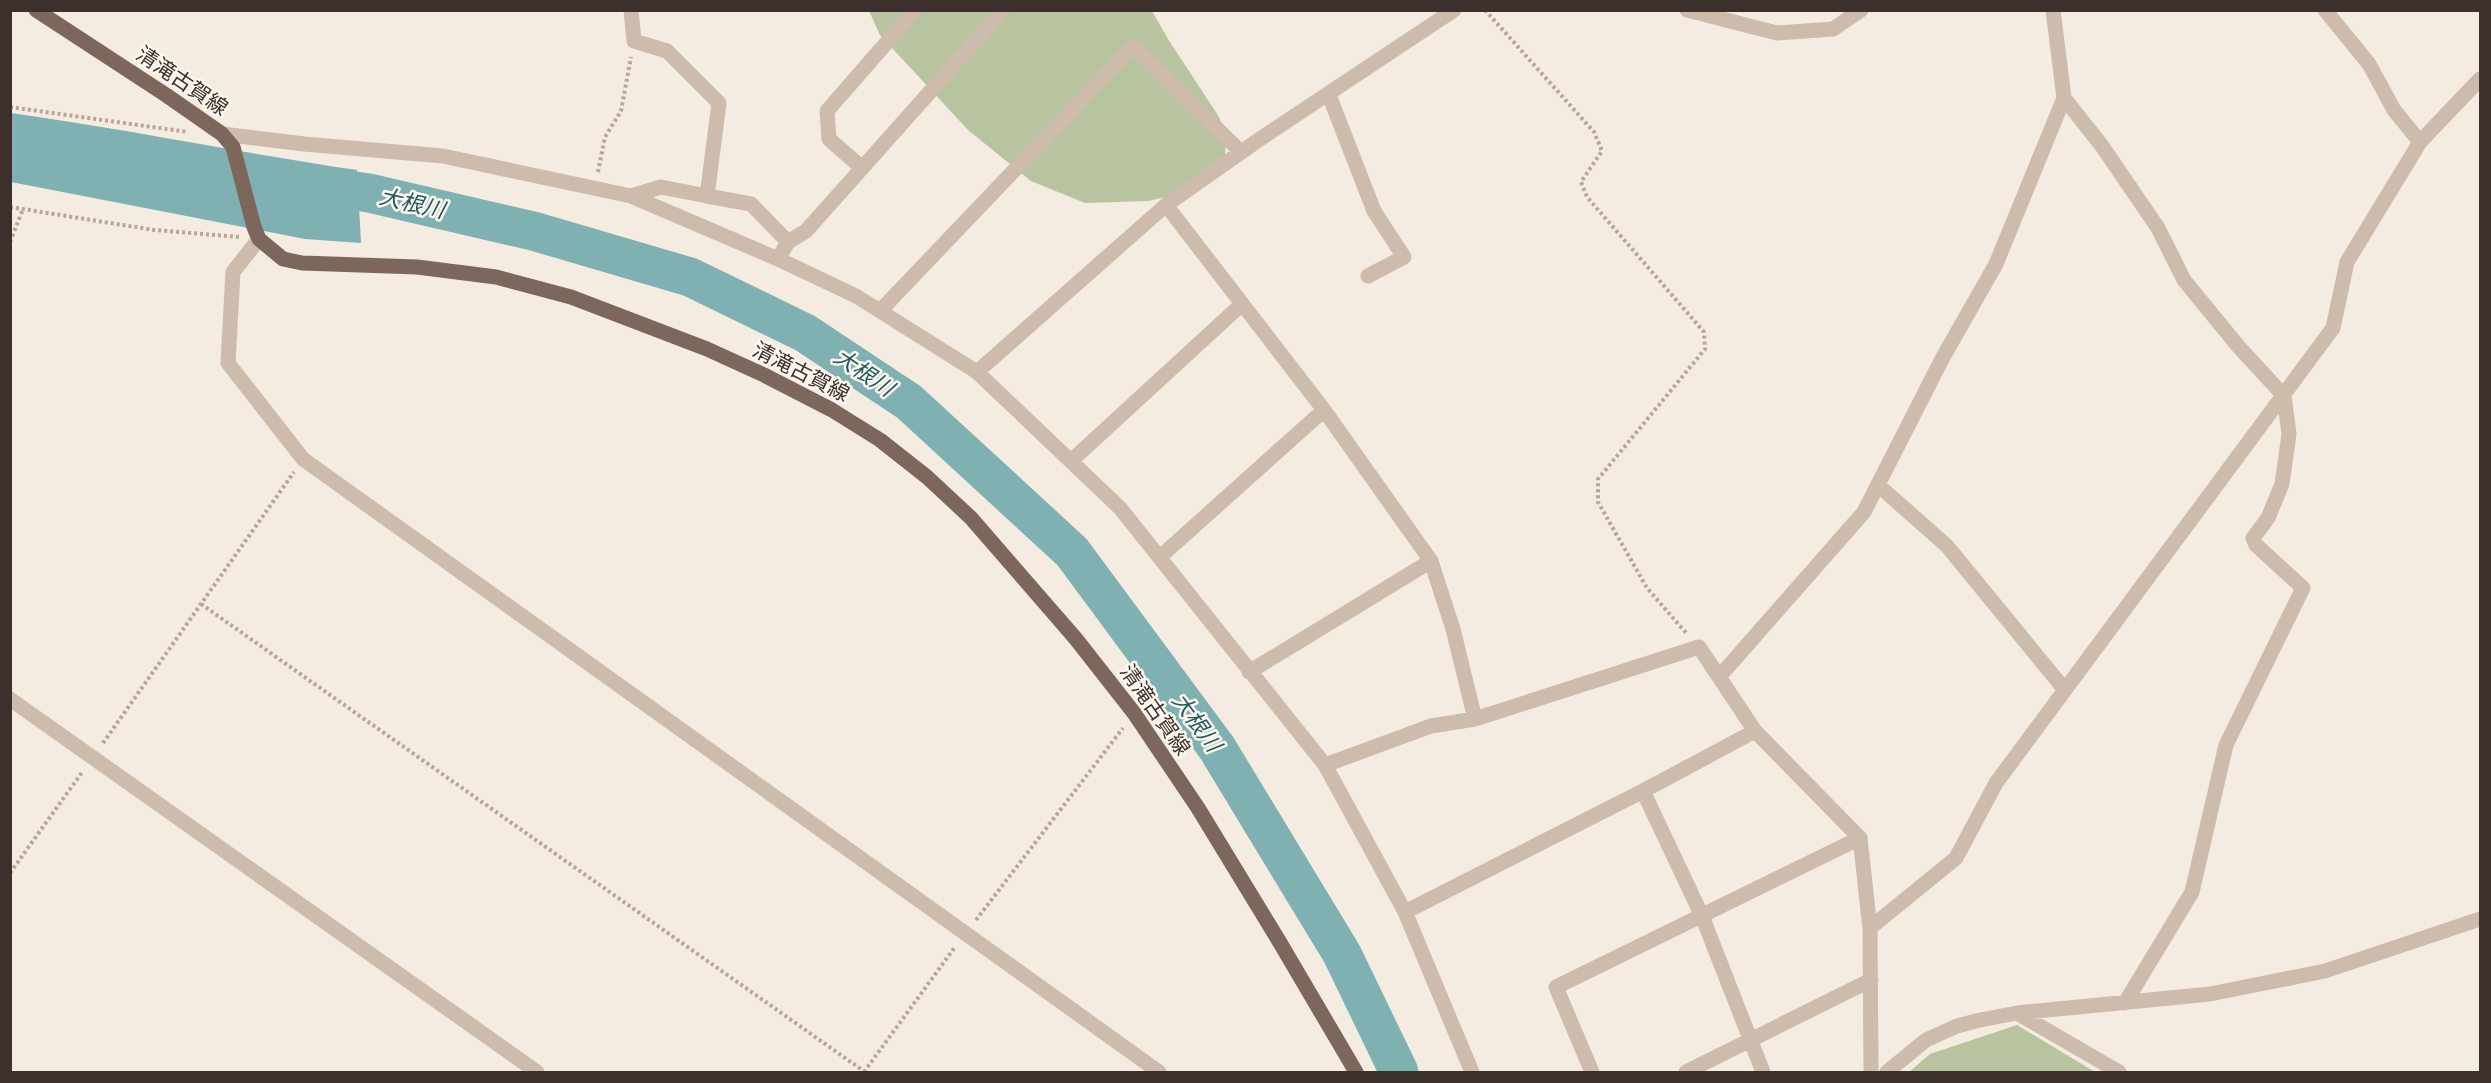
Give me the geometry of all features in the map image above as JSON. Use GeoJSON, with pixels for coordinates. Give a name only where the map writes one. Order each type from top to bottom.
{"type":"FeatureCollection","features":[{"type":"Feature","properties":{"kind":"main road","name":"清滝古賀線"},"geometry":{"type":"LineString","coordinates":[[36,10],[166,94],[222,134],[232,147],[256,233],[282,259],[302,263],[417,267],[495,277],[571,297],[707,349],[832,410],[880,440],[927,477],[971,519],[1077,639],[1134,713],[1198,808],[1280,941],[1356,1072]]}},
{"type":"Feature","properties":{"kind":"street"},"geometry":{"type":"LineString","coordinates":[[631,10],[634,41],[667,51],[719,103],[707,196]]}},
{"type":"Feature","properties":{"kind":"street"},"geometry":{"type":"LineString","coordinates":[[862,168],[830,139],[827,111],[915,10]]}},
{"type":"Feature","properties":{"kind":"street"},"geometry":{"type":"LineString","coordinates":[[778,260],[788,242],[806,231],[1003,10]]}},
{"type":"Feature","properties":{"kind":"street"},"geometry":{"type":"LineString","coordinates":[[977,372],[1166,205],[1241,152],[1454,10]]}},
{"type":"Feature","properties":{"kind":"street"},"geometry":{"type":"LineString","coordinates":[[1688,10],[1777,33],[1833,29],[1861,10]]}},
{"type":"Feature","properties":{"kind":"street"},"geometry":{"type":"LineString","coordinates":[[1719,677],[1864,512],[1942,359],[1996,264],[2064,98],[2053,10]]}},
{"type":"Feature","properties":{"kind":"street"},"geometry":{"type":"LineString","coordinates":[[2325,10],[2369,64],[2394,110],[2420,142]]}},
{"type":"Feature","properties":{"kind":"street"},"geometry":{"type":"LineString","coordinates":[[880,310],[1133,46],[1241,152]]}},
{"type":"Feature","properties":{"kind":"street"},"geometry":{"type":"LineString","coordinates":[[1870,928],[1956,858],[1996,783],[2333,328],[2347,262],[2420,142],[2481,80]]}},
{"type":"Feature","properties":{"kind":"street"},"geometry":{"type":"LineString","coordinates":[[1329,95],[1374,211],[1404,257],[1368,276]]}},
{"type":"Feature","properties":{"kind":"street"},"geometry":{"type":"LineString","coordinates":[[2064,98],[2102,146],[2157,228],[2184,280],[2238,346],[2284,396],[2289,435],[2282,484],[2268,518],[2253,538],[2256,545],[2303,588],[2226,746],[2192,892],[2125,1002]]}},
{"type":"Feature","properties":{"kind":"street"},"geometry":{"type":"LineString","coordinates":[[222,134],[304,144],[443,156],[631,196],[856,296],[977,372],[1120,508],[1324,765],[1405,912],[1472,1072]]}},
{"type":"Feature","properties":{"kind":"street"},"geometry":{"type":"LineString","coordinates":[[631,196],[661,187],[751,204],[788,242]]}},
{"type":"Feature","properties":{"kind":"street"},"geometry":{"type":"LineString","coordinates":[[1166,205],[1324,410],[1431,561],[1453,629],[1474,719]]}},
{"type":"Feature","properties":{"kind":"street"},"geometry":{"type":"LineString","coordinates":[[256,233],[233,272],[228,363],[303,459],[1159,1072]]}},
{"type":"Feature","properties":{"kind":"street"},"geometry":{"type":"LineString","coordinates":[[1071,461],[1242,304]]}},
{"type":"Feature","properties":{"kind":"street"},"geometry":{"type":"LineString","coordinates":[[1160,557],[1324,410]]}},
{"type":"Feature","properties":{"kind":"street"},"geometry":{"type":"LineString","coordinates":[[1878,485],[1947,546],[2065,690]]}},
{"type":"Feature","properties":{"kind":"street"},"geometry":{"type":"LineString","coordinates":[[1249,672],[1431,561]]}},
{"type":"Feature","properties":{"kind":"street"},"geometry":{"type":"LineString","coordinates":[[1324,765],[1431,726],[1474,719],[1699,646],[1755,731],[1860,838],[1870,928],[1871,1072]]}},
{"type":"Feature","properties":{"kind":"street"},"geometry":{"type":"LineString","coordinates":[[10,699],[537,1072]]}},
{"type":"Feature","properties":{"kind":"street"},"geometry":{"type":"LineString","coordinates":[[1405,912],[1643,791],[1755,731]]}},
{"type":"Feature","properties":{"kind":"street"},"geometry":{"type":"LineString","coordinates":[[1643,791],[1702,916],[1763,1072]]}},
{"type":"Feature","properties":{"kind":"street"},"geometry":{"type":"LineString","coordinates":[[1592,1072],[1557,987],[1860,838]]}},
{"type":"Feature","properties":{"kind":"street"},"geometry":{"type":"LineString","coordinates":[[1887,1072],[1926,1040],[1957,1026],[2017,1013],[2210,994],[2325,971],[2481,919]]}},
{"type":"Feature","properties":{"kind":"street"},"geometry":{"type":"LineString","coordinates":[[1686,1072],[1871,980]]}},
{"type":"Feature","properties":{"kind":"street"},"geometry":{"type":"LineString","coordinates":[[2017,1013],[2119,1072]]}},
{"type":"Feature","properties":{"kind":"path"},"geometry":{"type":"LineString","coordinates":[[1485,10],[1594,132],[1602,151],[1581,182],[1587,197],[1704,332],[1705,349],[1598,479],[1598,502],[1647,588],[1699,646]]}},
{"type":"Feature","properties":{"kind":"path"},"geometry":{"type":"LineString","coordinates":[[595,189],[604,137],[621,111],[634,41]]}},
{"type":"Feature","properties":{"kind":"path"},"geometry":{"type":"LineString","coordinates":[[10,107],[195,133],[222,134]]}},
{"type":"Feature","properties":{"kind":"path"},"geometry":{"type":"LineString","coordinates":[[10,207],[154,230],[256,233]]}},
{"type":"Feature","properties":{"kind":"path"},"geometry":{"type":"LineString","coordinates":[[10,242],[23,209]]}},
{"type":"Feature","properties":{"kind":"path"},"geometry":{"type":"LineString","coordinates":[[10,873],[303,459]]}},
{"type":"Feature","properties":{"kind":"path"},"geometry":{"type":"LineString","coordinates":[[201,604],[864,1072],[966,933],[1134,713]]}},
{"type":"Feature","properties":{"kind":"green space"},"geometry":{"type":"Polygon","coordinates":[[[869,11],[1152,11],[1219,117],[1226,135],[1225,156],[1187,192],[1148,201],[1085,203],[1031,181],[968,130],[880,35],[869,11]]]}},
{"type":"Feature","properties":{"kind":"green space"},"geometry":{"type":"Polygon","coordinates":[[[2017,1025],[2095,1072],[1909,1072],[1930,1054],[2017,1025]]]}},
{"type":"Feature","properties":{"kind":"water"},"geometry":{"type":"Polygon","coordinates":[[[11,113],[357,170],[361,243],[305,239],[11,182],[11,113]]]}},
{"type":"Feature","properties":{"kind":"waterway","name":"大根川"},"geometry":{"type":"LineString","coordinates":[[306,184],[369,193],[533,231],[690,277],[805,333],[909,402],[1072,552],[1217,748],[1342,954],[1399,1072]]}}]}
